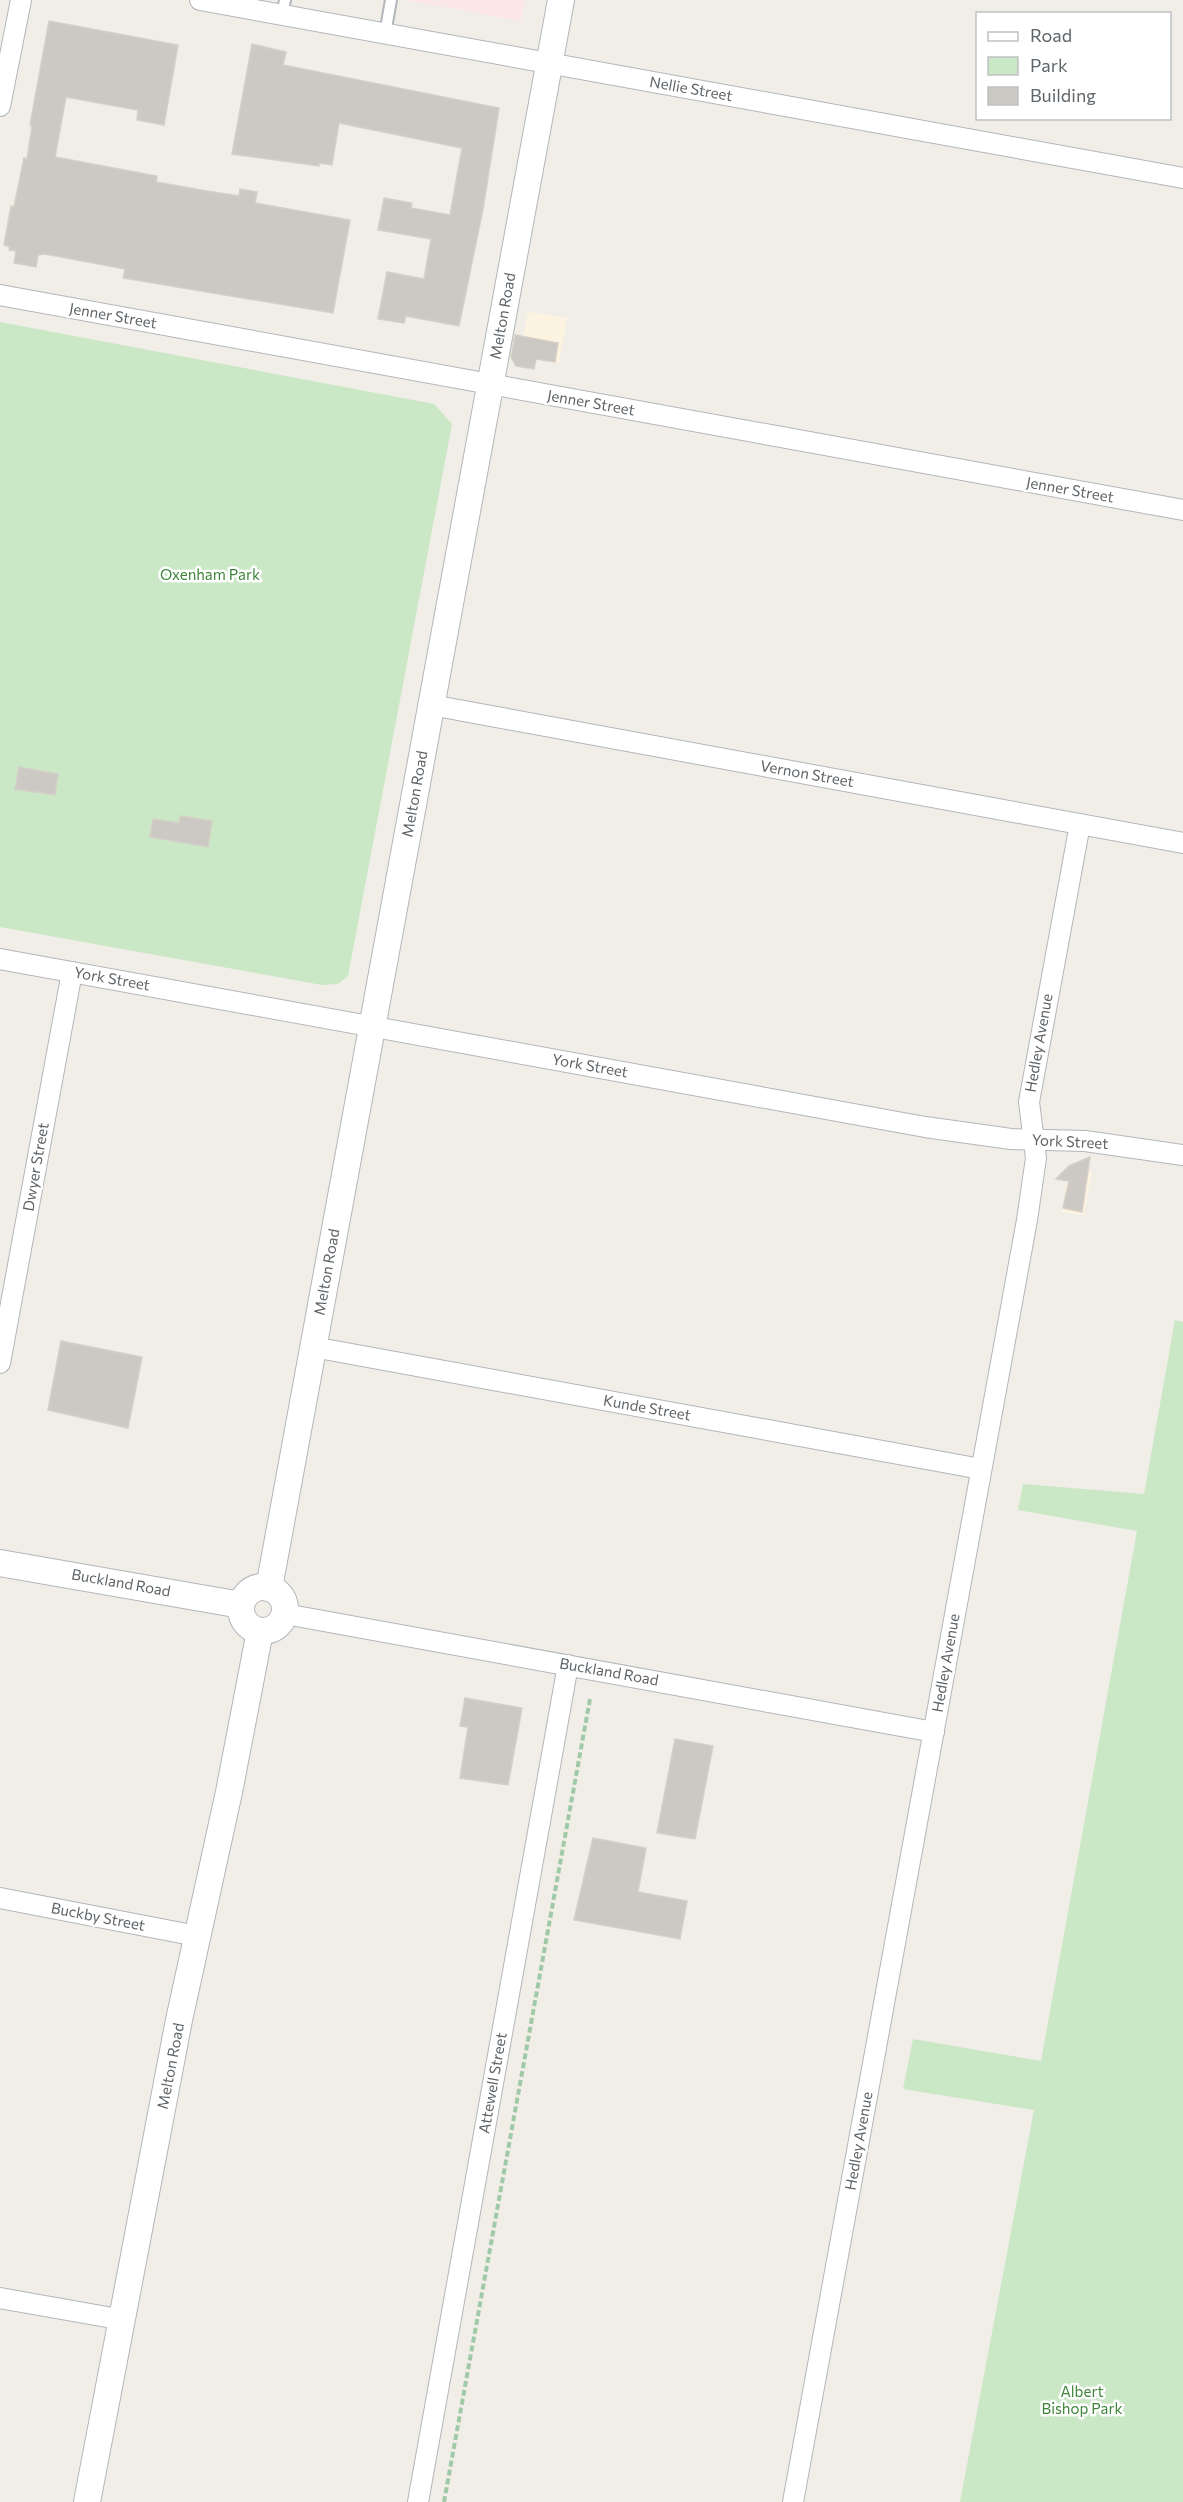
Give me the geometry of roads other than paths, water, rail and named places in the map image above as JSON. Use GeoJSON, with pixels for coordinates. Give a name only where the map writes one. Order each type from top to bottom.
{"type":"FeatureCollection","features":[{"type":"Feature","properties":{"kind":"street"},"geometry":{"type":"LineString","coordinates":[[0,105],[21,0]]}},
{"type":"Feature","properties":{"kind":"street","name":"Nellie Street"},"geometry":{"type":"LineString","coordinates":[[200,0],[283,8],[385,34],[1183,178]]}},
{"type":"Feature","properties":{"kind":"street","name":"Melton Road"},"geometry":{"type":"LineString","coordinates":[[269,1588],[561,0]]}},
{"type":"Feature","properties":{"kind":"street","name":"Jenner Street"},"geometry":{"type":"LineString","coordinates":[[0,295],[1183,510]]}},
{"type":"Feature","properties":{"kind":"street","name":"Vernon Street"},"geometry":{"type":"LineString","coordinates":[[431,705],[1183,843]]}},
{"type":"Feature","properties":{"kind":"street","name":"Hedley Avenue"},"geometry":{"type":"LineString","coordinates":[[794,2502],[1027,1220],[1036,1158],[1029,1108],[1030,1093],[1080,824]]}},
{"type":"Feature","properties":{"kind":"street","name":"York Street"},"geometry":{"type":"LineString","coordinates":[[0,959],[926,1127],[991,1137],[1085,1141],[1183,1155]]}},
{"type":"Feature","properties":{"kind":"street","name":"Dwyer Street"},"geometry":{"type":"LineString","coordinates":[[0,1363],[72,972]]}},
{"type":"Feature","properties":{"kind":"street","name":"Kunde Street"},"geometry":{"type":"LineString","coordinates":[[313,1347],[981,1469]]}},
{"type":"Feature","properties":{"kind":"street","name":"Buckland Road"},"geometry":{"type":"LineString","coordinates":[[0,1563],[241,1605]]}},
{"type":"Feature","properties":{"kind":"street"},"geometry":{"type":"LineString","coordinates":[[255,1588],[269,1588],[280,1595],[285,1614],[283,1620],[273,1629],[260,1631],[247,1625],[241,1612],[241,1605],[248,1592],[255,1588]]}},
{"type":"Feature","properties":{"kind":"street","name":"Buckland Road"},"geometry":{"type":"LineString","coordinates":[[285,1614],[934,1732]]}},
{"type":"Feature","properties":{"kind":"street","name":"Melton Road"},"geometry":{"type":"LineString","coordinates":[[87,2502],[197,1936],[229,1792],[260,1631]]}},
{"type":"Feature","properties":{"kind":"street","name":"Attewell Street"},"geometry":{"type":"LineString","coordinates":[[418,2502],[568,1665]]}},
{"type":"Feature","properties":{"kind":"street","name":"Buckby Street"},"geometry":{"type":"LineString","coordinates":[[0,1898],[197,1936]]}},
{"type":"Feature","properties":{"kind":"street"},"geometry":{"type":"LineString","coordinates":[[0,2298],[123,2320]]}},
{"type":"Feature","properties":{"kind":"lane"},"geometry":{"type":"LineString","coordinates":[[385,34],[391,0]]}},
{"type":"Feature","properties":{"kind":"park label","name":"Oxenham Park"},"geometry":{"type":"Point","coordinates":[210,575]}},
{"type":"Feature","properties":{"kind":"park label","name":"Albert Bishop Park"},"geometry":{"type":"Point","coordinates":[1082,2400]}}]}
